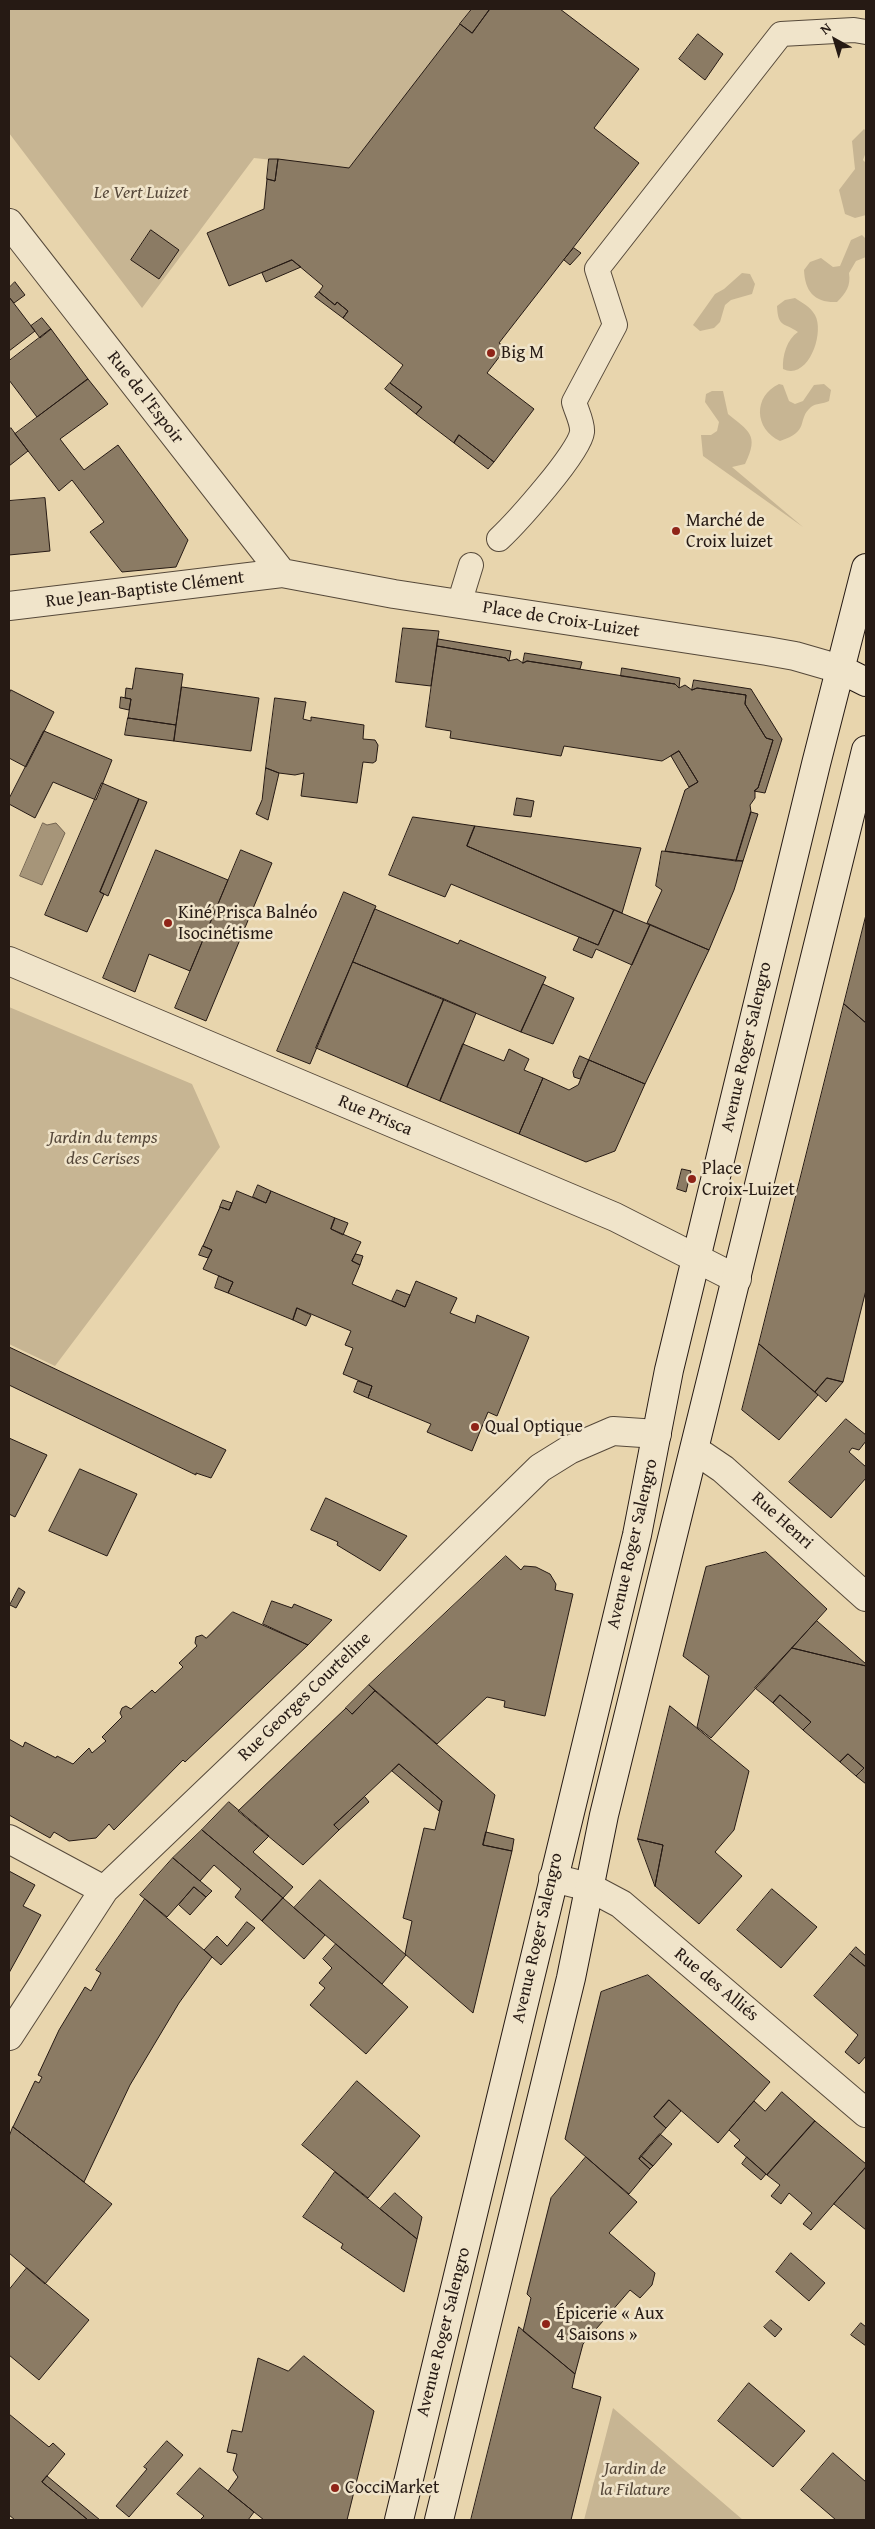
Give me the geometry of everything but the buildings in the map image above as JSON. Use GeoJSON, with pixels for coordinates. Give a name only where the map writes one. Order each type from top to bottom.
{"type":"FeatureCollection","features":[{"type":"Feature","properties":{"kind":"main road","name":"Rue de l'Espoir"},"geometry":{"type":"LineString","coordinates":[[9,222],[282,573]]}},
{"type":"Feature","properties":{"kind":"main road","name":"Avenue Roger Salengro"},"geometry":{"type":"LineString","coordinates":[[398,2520],[552,1878],[638,1535],[669,1370],[866,568]]}},
{"type":"Feature","properties":{"kind":"main road","name":"Place de Croix-Luizet"},"geometry":{"type":"LineString","coordinates":[[282,573],[459,604],[796,656],[840,669],[866,682]]}},
{"type":"Feature","properties":{"kind":"main road","name":"Rue Jean-Baptiste Clément"},"geometry":{"type":"LineString","coordinates":[[9,606],[282,573]]}},
{"type":"Feature","properties":{"kind":"main road","name":"Avenue Roger Salengro"},"geometry":{"type":"LineString","coordinates":[[439,2520],[572,1978],[606,1806],[866,750]]}},
{"type":"Feature","properties":{"kind":"main road","name":"Rue Prisca"},"geometry":{"type":"LineString","coordinates":[[9,961],[615,1217],[737,1279]]}},
{"type":"Feature","properties":{"kind":"main road","name":"Rue Georges Courteline"},"geometry":{"type":"LineString","coordinates":[[9,2036],[104,1890],[306,1697],[540,1468],[569,1450],[613,1431],[657,1434],[695,1450]]}},
{"type":"Feature","properties":{"kind":"main road","name":"Rue Henri"},"geometry":{"type":"LineString","coordinates":[[695,1450],[723,1469],[866,1597]]}},
{"type":"Feature","properties":{"kind":"main road"},"geometry":{"type":"LineString","coordinates":[[9,1839],[104,1890]]}},
{"type":"Feature","properties":{"kind":"main road","name":"Rue des Alliés"},"geometry":{"type":"LineString","coordinates":[[552,1878],[589,1887],[621,1904],[866,2113]]}},
{"type":"Feature","properties":{"kind":"lane"},"geometry":{"type":"LineString","coordinates":[[499,539],[516,523],[575,448],[582,431],[574,402],[615,325],[597,270],[781,34],[854,30],[866,32]]}},
{"type":"Feature","properties":{"kind":"lane"},"geometry":{"type":"LineString","coordinates":[[459,604],[472,565]]}},
{"type":"Feature","properties":{"kind":"green space","name":"Le Vert Luizet"},"geometry":{"type":"Polygon","coordinates":[[[9,9],[472,9],[349,168],[254,158],[142,308],[9,133],[9,9]]]}},
{"type":"Feature","properties":{"kind":"green space"},"geometry":{"type":"Polygon","coordinates":[[[864,129],[866,131],[866,152],[863,160],[866,163],[866,215],[855,218],[845,214],[839,190],[855,169],[852,141],[864,129]]]}},
{"type":"Feature","properties":{"kind":"green space"},"geometry":{"type":"Polygon","coordinates":[[[862,235],[866,239],[866,257],[856,261],[849,273],[848,286],[837,302],[823,301],[813,295],[806,284],[804,270],[810,262],[821,258],[833,267],[840,266],[851,240],[862,235]]]}},
{"type":"Feature","properties":{"kind":"green space"},"geometry":{"type":"Polygon","coordinates":[[[742,273],[750,274],[755,284],[752,294],[731,300],[725,305],[720,322],[714,328],[700,331],[693,325],[715,294],[724,289],[742,273]]]}},
{"type":"Feature","properties":{"kind":"green space"},"geometry":{"type":"Polygon","coordinates":[[[795,298],[806,305],[815,315],[818,323],[818,333],[816,343],[807,362],[800,368],[792,371],[783,369],[783,359],[788,343],[798,332],[780,321],[777,306],[785,300],[795,298]]]}},
{"type":"Feature","properties":{"kind":"green space"},"geometry":{"type":"Polygon","coordinates":[[[779,384],[783,385],[789,401],[795,404],[803,401],[814,385],[824,384],[831,390],[829,401],[811,407],[804,416],[796,433],[780,441],[771,436],[765,429],[761,421],[760,412],[765,396],[779,384]]]}},
{"type":"Feature","properties":{"kind":"green space"},"geometry":{"type":"Polygon","coordinates":[[[712,391],[723,391],[728,414],[750,434],[751,446],[745,464],[732,467],[803,527],[703,456],[701,435],[711,435],[717,431],[719,422],[705,402],[706,394],[712,391]]]}},
{"type":"Feature","properties":{"kind":"green space","name":"Jardin du temps des Cerises"},"geometry":{"type":"Polygon","coordinates":[[[9,1007],[192,1084],[220,1147],[55,1366],[9,1344],[9,1007]]]}},
{"type":"Feature","properties":{"kind":"green space","name":"Jardin de la Filature"},"geometry":{"type":"Polygon","coordinates":[[[613,2408],[743,2520],[584,2520],[613,2408]]]}},
{"type":"Feature","properties":{"kind":"shaded area"},"geometry":{"type":"Polygon","coordinates":[[[43,823],[47,825],[56,823],[65,833],[42,885],[20,876],[43,823]]]}},
{"type":"Feature","properties":{"kind":"place","name":"Big M"},"geometry":{"type":"Point","coordinates":[491,353]}},
{"type":"Feature","properties":{"kind":"place","name":"Marché de Croix luizet"},"geometry":{"type":"Point","coordinates":[676,531]}},
{"type":"Feature","properties":{"kind":"place","name":"Kiné Prisca Balnéo Isocinétisme"},"geometry":{"type":"Point","coordinates":[168,923]}},
{"type":"Feature","properties":{"kind":"place","name":"Place Croix-Luizet"},"geometry":{"type":"Point","coordinates":[692,1179]}},
{"type":"Feature","properties":{"kind":"place","name":"Qual Optique"},"geometry":{"type":"Point","coordinates":[475,1427]}},
{"type":"Feature","properties":{"kind":"place","name":"Épicerie « Aux 4 Saisons »"},"geometry":{"type":"Point","coordinates":[546,2324]}},
{"type":"Feature","properties":{"kind":"place","name":"CocciMarket"},"geometry":{"type":"Point","coordinates":[335,2488]}}]}
